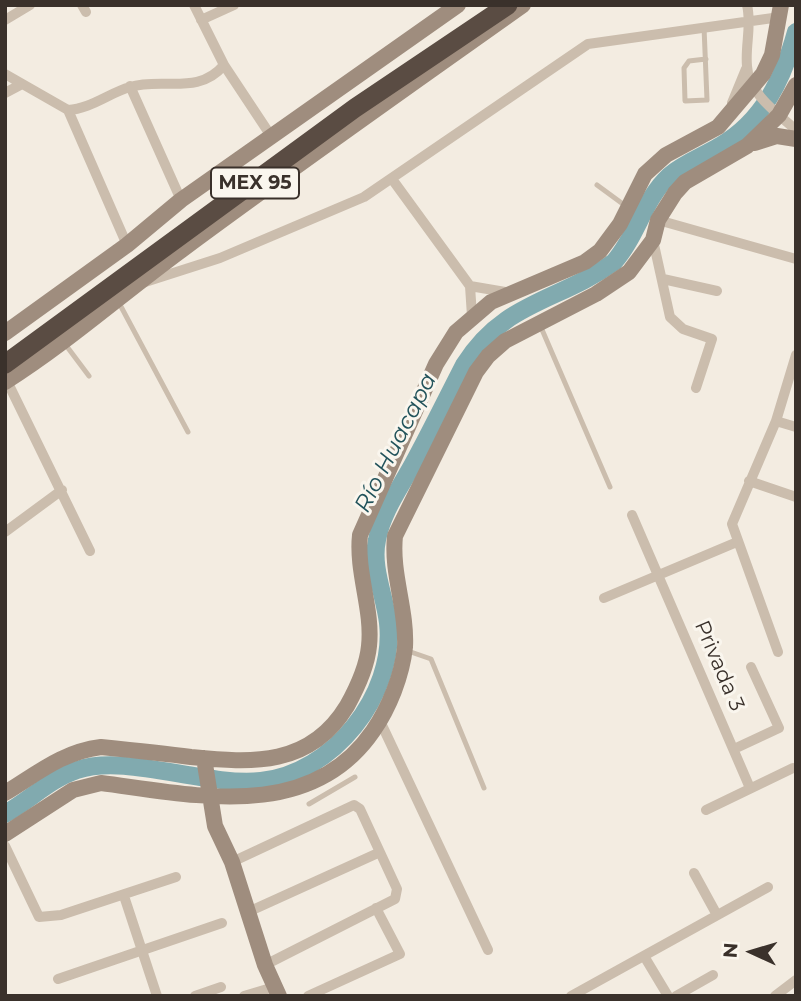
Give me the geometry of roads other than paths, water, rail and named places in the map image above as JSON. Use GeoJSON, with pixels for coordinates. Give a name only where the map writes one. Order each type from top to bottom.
{"type":"FeatureCollection","features":[{"type":"Feature","properties":{"kind":"highway","name":"MEX 95"},"geometry":{"type":"LineString","coordinates":[[5,354],[398,66],[486,5]]}},
{"type":"Feature","properties":{"kind":"highway","name":"MEX 95"},"geometry":{"type":"LineString","coordinates":[[6,376],[398,80],[508,5]]}},
{"type":"Feature","properties":{"kind":"highway"},"geometry":{"type":"LineString","coordinates":[[381,109],[398,80]]}},
{"type":"Feature","properties":{"kind":"main road"},"geometry":{"type":"LineString","coordinates":[[5,333],[127,245],[181,200],[458,5]]}},
{"type":"Feature","properties":{"kind":"main road"},"geometry":{"type":"LineString","coordinates":[[6,376],[64,342],[118,301],[136,283],[284,174],[381,109],[523,5]]}},
{"type":"Feature","properties":{"kind":"main road"},"geometry":{"type":"LineString","coordinates":[[5,793],[57,758],[79,749],[101,747],[235,762],[277,758],[299,751],[341,716],[355,691],[369,647],[369,621],[358,555],[359,535],[436,364],[456,332],[472,316],[511,293],[584,262],[600,251],[611,239],[645,174],[654,164],[718,127],[754,89],[772,55],[781,11]]}},
{"type":"Feature","properties":{"kind":"main road"},"geometry":{"type":"LineString","coordinates":[[747,146],[796,85]]}},
{"type":"Feature","properties":{"kind":"main road"},"geometry":{"type":"LineString","coordinates":[[5,834],[84,785],[101,783],[244,798],[283,793],[330,782],[380,721],[391,700],[405,650],[405,627],[393,554],[401,519],[476,372],[505,341],[614,284],[629,272],[653,240],[666,204],[685,182],[747,146],[776,136],[796,139]]}},
{"type":"Feature","properties":{"kind":"main road"},"geometry":{"type":"LineString","coordinates":[[204,760],[215,825]]}},
{"type":"Feature","properties":{"kind":"main road"},"geometry":{"type":"LineString","coordinates":[[167,792],[204,811],[215,825],[232,862],[276,992]]}},
{"type":"Feature","properties":{"kind":"main road"},"geometry":{"type":"LineString","coordinates":[[215,825],[223,809],[244,798]]}},
{"type":"Feature","properties":{"kind":"street"},"geometry":{"type":"LineString","coordinates":[[5,20],[30,5]]}},
{"type":"Feature","properties":{"kind":"street"},"geometry":{"type":"LineString","coordinates":[[194,5],[224,65],[271,136]]}},
{"type":"Feature","properties":{"kind":"street"},"geometry":{"type":"LineString","coordinates":[[201,20],[234,5]]}},
{"type":"Feature","properties":{"kind":"street"},"geometry":{"type":"LineString","coordinates":[[718,127],[742,82],[747,66],[750,20],[747,5]]}},
{"type":"Feature","properties":{"kind":"street"},"geometry":{"type":"LineString","coordinates":[[136,283],[146,284],[220,258],[364,197],[589,44],[750,20],[781,11]]}},
{"type":"Feature","properties":{"kind":"street"},"geometry":{"type":"LineString","coordinates":[[5,74],[68,110],[78,110],[130,86],[185,85],[207,80],[224,65]]}},
{"type":"Feature","properties":{"kind":"street"},"geometry":{"type":"LineString","coordinates":[[747,66],[754,89],[796,130]]}},
{"type":"Feature","properties":{"kind":"street"},"geometry":{"type":"LineString","coordinates":[[5,93],[22,84]]}},
{"type":"Feature","properties":{"kind":"street"},"geometry":{"type":"LineString","coordinates":[[130,86],[181,200]]}},
{"type":"Feature","properties":{"kind":"street"},"geometry":{"type":"LineString","coordinates":[[68,110],[127,245]]}},
{"type":"Feature","properties":{"kind":"street"},"geometry":{"type":"LineString","coordinates":[[392,179],[470,286],[472,316]]}},
{"type":"Feature","properties":{"kind":"street"},"geometry":{"type":"LineString","coordinates":[[658,220],[796,259]]}},
{"type":"Feature","properties":{"kind":"street"},"geometry":{"type":"LineString","coordinates":[[653,240],[670,317],[675,324],[712,339],[696,388]]}},
{"type":"Feature","properties":{"kind":"street"},"geometry":{"type":"LineString","coordinates":[[663,279],[717,291]]}},
{"type":"Feature","properties":{"kind":"street"},"geometry":{"type":"LineString","coordinates":[[470,286],[511,293]]}},
{"type":"Feature","properties":{"kind":"street"},"geometry":{"type":"LineString","coordinates":[[778,652],[732,524],[776,421],[796,355]]}},
{"type":"Feature","properties":{"kind":"street"},"geometry":{"type":"LineString","coordinates":[[6,376],[90,551]]}},
{"type":"Feature","properties":{"kind":"street"},"geometry":{"type":"LineString","coordinates":[[776,421],[796,427]]}},
{"type":"Feature","properties":{"kind":"street"},"geometry":{"type":"LineString","coordinates":[[749,481],[796,497]]}},
{"type":"Feature","properties":{"kind":"street"},"geometry":{"type":"LineString","coordinates":[[5,532],[62,490]]}},
{"type":"Feature","properties":{"kind":"street","name":"Privada 3"},"geometry":{"type":"LineString","coordinates":[[632,515],[750,788]]}},
{"type":"Feature","properties":{"kind":"street"},"geometry":{"type":"LineString","coordinates":[[604,598],[737,542]]}},
{"type":"Feature","properties":{"kind":"street"},"geometry":{"type":"LineString","coordinates":[[734,749],[779,728],[751,667]]}},
{"type":"Feature","properties":{"kind":"street"},"geometry":{"type":"LineString","coordinates":[[380,721],[488,950]]}},
{"type":"Feature","properties":{"kind":"street"},"geometry":{"type":"LineString","coordinates":[[706,810],[793,768]]}},
{"type":"Feature","properties":{"kind":"street"},"geometry":{"type":"LineString","coordinates":[[232,862],[354,805],[360,809],[378,853],[397,889],[395,899],[265,964]]}},
{"type":"Feature","properties":{"kind":"street"},"geometry":{"type":"LineString","coordinates":[[5,846],[39,918],[47,919],[124,897],[176,877]]}},
{"type":"Feature","properties":{"kind":"street"},"geometry":{"type":"LineString","coordinates":[[248,912],[378,853]]}},
{"type":"Feature","properties":{"kind":"street"},"geometry":{"type":"LineString","coordinates":[[694,873],[717,915]]}},
{"type":"Feature","properties":{"kind":"street"},"geometry":{"type":"LineString","coordinates":[[571,996],[768,887]]}},
{"type":"Feature","properties":{"kind":"street"},"geometry":{"type":"LineString","coordinates":[[124,897],[157,996]]}},
{"type":"Feature","properties":{"kind":"street"},"geometry":{"type":"LineString","coordinates":[[308,996],[400,954],[376,908]]}},
{"type":"Feature","properties":{"kind":"street"},"geometry":{"type":"LineString","coordinates":[[58,979],[222,923]]}},
{"type":"Feature","properties":{"kind":"street"},"geometry":{"type":"LineString","coordinates":[[644,956],[668,996]]}},
{"type":"Feature","properties":{"kind":"street"},"geometry":{"type":"LineString","coordinates":[[676,996],[713,975]]}},
{"type":"Feature","properties":{"kind":"street"},"geometry":{"type":"LineString","coordinates":[[775,996],[796,980]]}},
{"type":"Feature","properties":{"kind":"street"},"geometry":{"type":"LineString","coordinates":[[195,996],[221,987]]}},
{"type":"Feature","properties":{"kind":"street"},"geometry":{"type":"LineString","coordinates":[[244,996],[276,992]]}},
{"type":"Feature","properties":{"kind":"lane"},"geometry":{"type":"LineString","coordinates":[[704,27],[706,59],[707,100],[685,101],[684,68],[689,61],[706,59]]}},
{"type":"Feature","properties":{"kind":"lane"},"geometry":{"type":"LineString","coordinates":[[597,185],[627,207]]}},
{"type":"Feature","properties":{"kind":"lane"},"geometry":{"type":"LineString","coordinates":[[118,301],[188,432]]}},
{"type":"Feature","properties":{"kind":"lane"},"geometry":{"type":"LineString","coordinates":[[538,323],[610,487]]}},
{"type":"Feature","properties":{"kind":"lane"},"geometry":{"type":"LineString","coordinates":[[64,342],[89,376]]}},
{"type":"Feature","properties":{"kind":"lane"},"geometry":{"type":"LineString","coordinates":[[405,650],[431,659],[484,788]]}},
{"type":"Feature","properties":{"kind":"lane"},"geometry":{"type":"LineString","coordinates":[[309,804],[330,782],[355,777]]}},
{"type":"Feature","properties":{"kind":"waterway","name":"Río Huacapa"},"geometry":{"type":"LineString","coordinates":[[5,814],[58,779],[77,770],[119,765],[239,782],[261,781],[287,775],[312,763],[334,747],[354,726],[370,703],[382,677],[388,650],[388,623],[376,561],[379,530],[392,500],[420,452],[464,365],[480,344],[514,315],[614,262],[629,241],[660,185],[681,167],[735,136],[760,111],[778,82],[796,32]]}}]}
